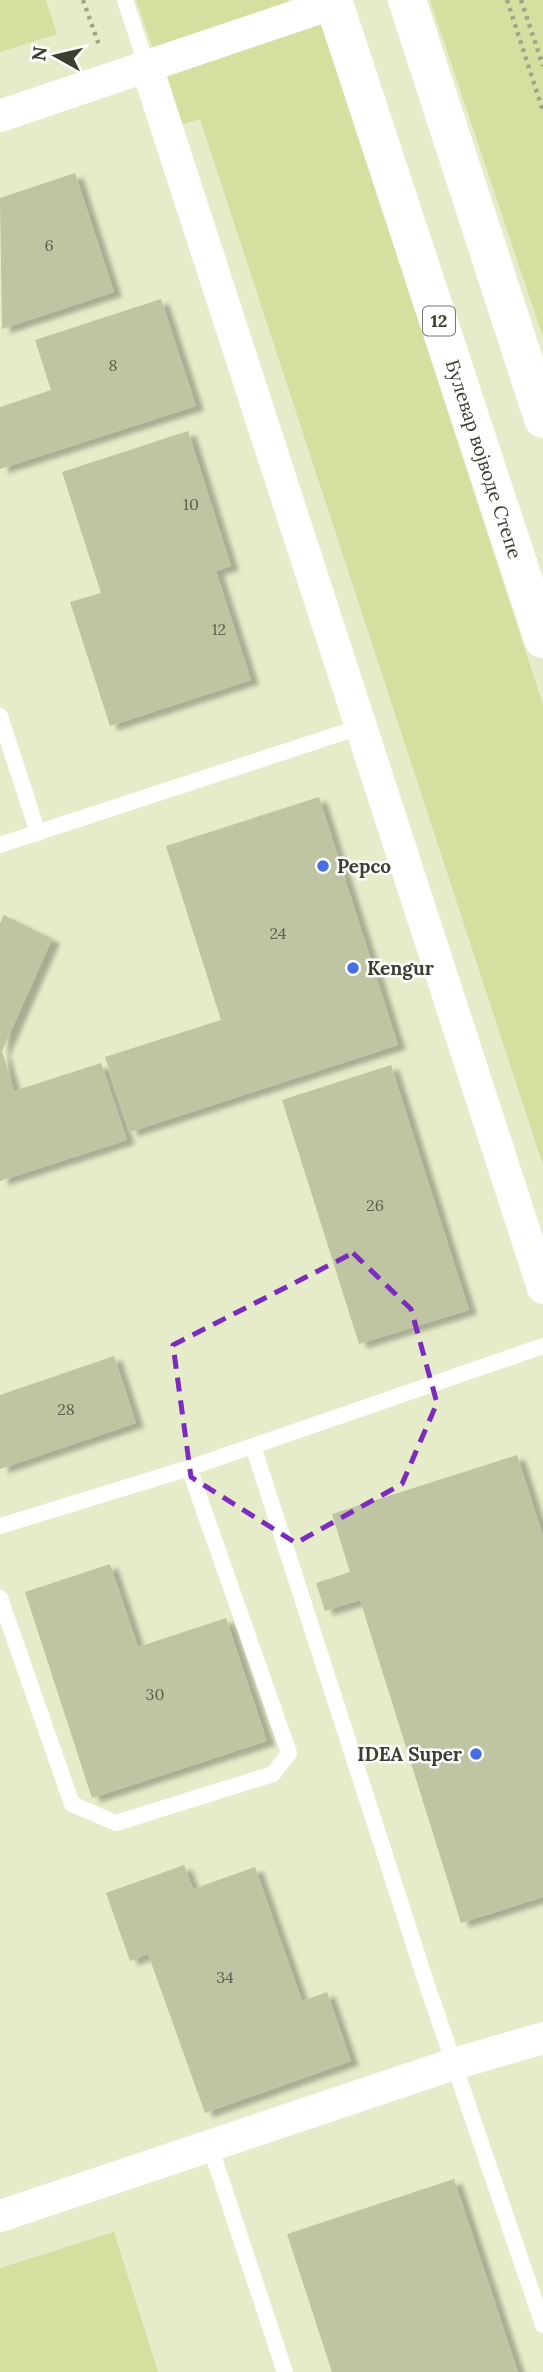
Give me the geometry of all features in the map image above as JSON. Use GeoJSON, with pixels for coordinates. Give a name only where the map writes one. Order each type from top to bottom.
{"type":"FeatureCollection","features":[{"type":"Feature","properties":{"kind":"main road"},"geometry":{"type":"LineString","coordinates":[[407,0],[543,419]]}},
{"type":"Feature","properties":{"kind":"main road","name":"Булевар војводе Степе"},"geometry":{"type":"LineString","coordinates":[[334,2],[543,639]]}},
{"type":"Feature","properties":{"kind":"street"},"geometry":{"type":"LineString","coordinates":[[0,116],[334,2]]}},
{"type":"Feature","properties":{"kind":"street"},"geometry":{"type":"LineString","coordinates":[[147,67],[543,1288]]}},
{"type":"Feature","properties":{"kind":"street"},"geometry":{"type":"LineString","coordinates":[[0,2216],[454,2064],[543,2038]]}},
{"type":"Feature","properties":{"kind":"lane"},"geometry":{"type":"LineString","coordinates":[[125,0],[147,67]]}},
{"type":"Feature","properties":{"kind":"lane"},"geometry":{"type":"LineString","coordinates":[[0,716],[38,832]]}},
{"type":"Feature","properties":{"kind":"lane"},"geometry":{"type":"LineString","coordinates":[[0,845],[360,727]]}},
{"type":"Feature","properties":{"kind":"lane"},"geometry":{"type":"LineString","coordinates":[[0,1526],[189,1468],[543,1346]]}},
{"type":"Feature","properties":{"kind":"lane"},"geometry":{"type":"LineString","coordinates":[[253,1446],[454,2064],[543,2325]]}},
{"type":"Feature","properties":{"kind":"lane"},"geometry":{"type":"LineString","coordinates":[[0,1598],[72,1804],[116,1823],[274,1774],[289,1753],[189,1468]]}},
{"type":"Feature","properties":{"kind":"lane"},"geometry":{"type":"LineString","coordinates":[[210,2146],[285,2372]]}},
{"type":"Feature","properties":{"kind":"path"},"geometry":{"type":"LineString","coordinates":[[83,0],[111,79]]}},
{"type":"Feature","properties":{"kind":"path"},"geometry":{"type":"LineString","coordinates":[[506,0],[543,111]]}},
{"type":"Feature","properties":{"kind":"path"},"geometry":{"type":"LineString","coordinates":[[521,0],[543,66]]}},
{"type":"Feature","properties":{"kind":"highlighted area"},"geometry":{"type":"Polygon","coordinates":[[[353,1253],[411,1309],[437,1403],[402,1484],[296,1543],[191,1477],[173,1345],[353,1253]]]}},
{"type":"Feature","properties":{"kind":"green space"},"geometry":{"type":"Polygon","coordinates":[[[0,0],[46,0],[57,34],[0,52],[0,0]]]}},
{"type":"Feature","properties":{"kind":"green space"},"geometry":{"type":"Polygon","coordinates":[[[136,0],[288,0],[287,3],[153,49],[136,0]]]}},
{"type":"Feature","properties":{"kind":"green space"},"geometry":{"type":"Polygon","coordinates":[[[430,0],[543,0],[543,337],[430,0]]]}},
{"type":"Feature","properties":{"kind":"green space"},"geometry":{"type":"Polygon","coordinates":[[[321,22],[543,705],[543,1165],[200,119],[177,126],[161,75],[321,22]]]}},
{"type":"Feature","properties":{"kind":"green space"},"geometry":{"type":"Polygon","coordinates":[[[114,2232],[158,2372],[0,2372],[0,2268],[114,2232]]]}},
{"type":"Feature","properties":{"kind":"building"},"geometry":{"type":"Polygon","coordinates":[[[75,173],[114,292],[2,329],[0,198],[75,173]]]}},
{"type":"Feature","properties":{"kind":"building"},"geometry":{"type":"Polygon","coordinates":[[[161,299],[196,406],[0,469],[0,407],[51,390],[35,340],[161,299]]]}},
{"type":"Feature","properties":{"kind":"building"},"geometry":{"type":"Polygon","coordinates":[[[188,431],[231,566],[216,571],[251,680],[110,726],[70,602],[101,593],[62,472],[188,431]]]}},
{"type":"Feature","properties":{"kind":"building"},"geometry":{"type":"Polygon","coordinates":[[[319,797],[398,1045],[130,1132],[105,1057],[221,1020],[166,846],[319,797]]]}},
{"type":"Feature","properties":{"kind":"building"},"geometry":{"type":"Polygon","coordinates":[[[4,915],[52,939],[2,1051],[14,1091],[101,1063],[127,1140],[0,1181],[0,923],[4,915]]]}},
{"type":"Feature","properties":{"kind":"building"},"geometry":{"type":"Polygon","coordinates":[[[391,1065],[469,1310],[359,1344],[282,1100],[391,1065]]]}},
{"type":"Feature","properties":{"kind":"building"},"geometry":{"type":"Polygon","coordinates":[[[114,1356],[136,1423],[0,1469],[0,1395],[114,1356]]]}},
{"type":"Feature","properties":{"kind":"building","name":"IDEA Super"},"geometry":{"type":"Polygon","coordinates":[[[517,1455],[543,1536],[543,1897],[461,1923],[360,1600],[325,1611],[316,1583],[350,1572],[332,1514],[517,1455]]]}},
{"type":"Feature","properties":{"kind":"building"},"geometry":{"type":"Polygon","coordinates":[[[110,1564],[138,1647],[226,1618],[267,1741],[92,1798],[25,1592],[110,1564]]]}},
{"type":"Feature","properties":{"kind":"building"},"geometry":{"type":"Polygon","coordinates":[[[184,1865],[193,1889],[255,1867],[302,2001],[327,1992],[351,2061],[205,2113],[148,1954],[130,1961],[106,1893],[184,1865]]]}},
{"type":"Feature","properties":{"kind":"building"},"geometry":{"type":"Polygon","coordinates":[[[454,2179],[518,2372],[332,2372],[287,2234],[454,2179]]]}},
{"type":"Feature","properties":{"kind":"place","name":"Pepco"},"geometry":{"type":"Point","coordinates":[323,866]}},
{"type":"Feature","properties":{"kind":"place","name":"Kengur"},"geometry":{"type":"Point","coordinates":[353,968]}},
{"type":"Feature","properties":{"kind":"place","name":"IDEA Super"},"geometry":{"type":"Point","coordinates":[476,1754]}}]}
